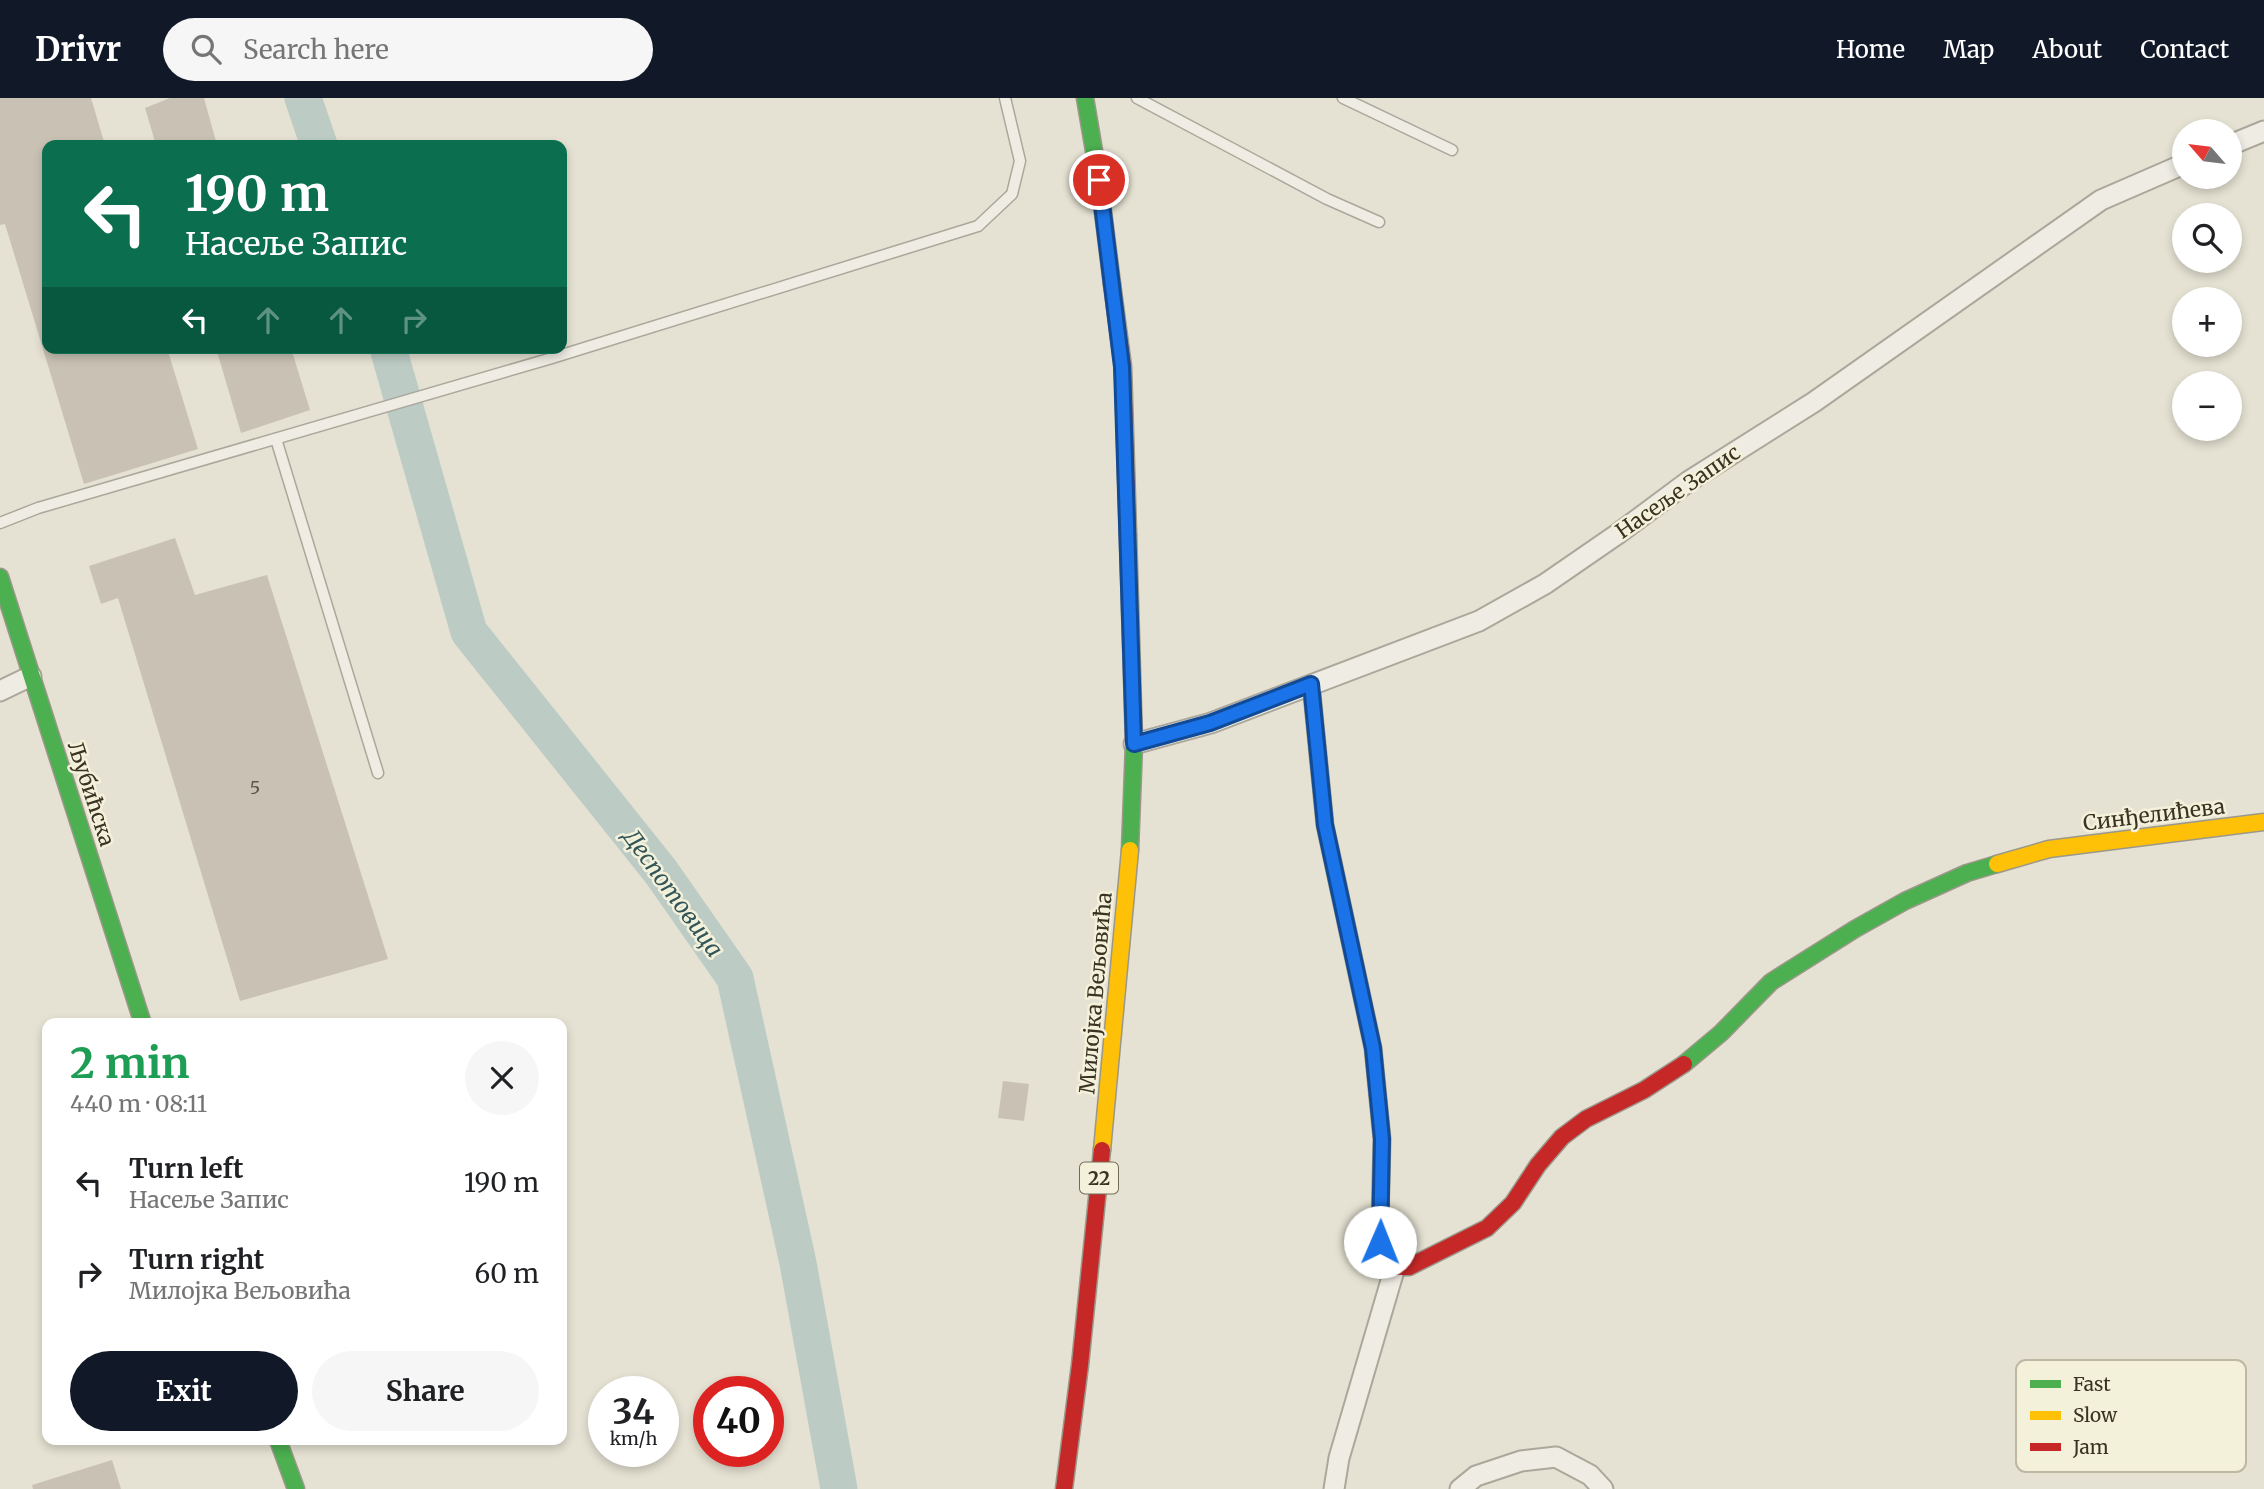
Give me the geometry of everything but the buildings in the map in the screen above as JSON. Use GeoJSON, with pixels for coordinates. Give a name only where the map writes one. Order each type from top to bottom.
{"type":"FeatureCollection","features":[{"type":"Feature","properties":{"kind":"street","name":"Милојка Вељовића"},"geometry":{"type":"LineString","coordinates":[[1065,1489],[1114,1034],[1129,867],[1134,744],[1121,354],[1101,192],[1085,98]]}},
{"type":"Feature","properties":{"kind":"street"},"geometry":{"type":"LineString","coordinates":[[2242,140],[2264,131]]}},
{"type":"Feature","properties":{"kind":"street","name":"Насеље Запис"},"geometry":{"type":"LineString","coordinates":[[1134,744],[1210,723],[1479,621],[1545,584],[1689,481],[1814,401],[2101,200],[2172,169]]}},
{"type":"Feature","properties":{"kind":"street","name":"Љубићска"},"geometry":{"type":"LineString","coordinates":[[0,577],[141,1018]]}},
{"type":"Feature","properties":{"kind":"street"},"geometry":{"type":"LineString","coordinates":[[0,691],[31,676]]}},
{"type":"Feature","properties":{"kind":"street"},"geometry":{"type":"LineString","coordinates":[[1311,684],[1325,825],[1373,1048],[1382,1139],[1380,1242],[1395,1267],[1339,1458],[1334,1489]]}},
{"type":"Feature","properties":{"kind":"street","name":"Синђелићева"},"geometry":{"type":"LineString","coordinates":[[1395,1267],[1409,1267],[1487,1228],[1513,1203],[1538,1165],[1562,1138],[1586,1119],[1644,1090],[1683,1065],[1721,1033],[1771,982],[1854,929],[1905,901],[1967,873],[2049,849],[2264,822]]}},
{"type":"Feature","properties":{"kind":"street"},"geometry":{"type":"LineString","coordinates":[[280,1445],[296,1489]]}},
{"type":"Feature","properties":{"kind":"street"},"geometry":{"type":"LineString","coordinates":[[1460,1489],[1476,1476],[1521,1461],[1556,1457],[1590,1475],[1603,1489]]}},
{"type":"Feature","properties":{"kind":"lane"},"geometry":{"type":"LineString","coordinates":[[567,353],[978,226],[1012,194],[1020,161],[1005,98]]}},
{"type":"Feature","properties":{"kind":"lane"},"geometry":{"type":"LineString","coordinates":[[1138,98],[1327,199],[1379,222]]}},
{"type":"Feature","properties":{"kind":"lane"},"geometry":{"type":"LineString","coordinates":[[1343,98],[1452,150]]}},
{"type":"Feature","properties":{"kind":"lane"},"geometry":{"type":"LineString","coordinates":[[0,523],[38,508],[565,354]]}},
{"type":"Feature","properties":{"kind":"lane"},"geometry":{"type":"LineString","coordinates":[[276,439],[379,774]]}},
{"type":"Feature","properties":{"kind":"waterway","name":"Деспотовица"},"geometry":{"type":"LineString","coordinates":[[303,98],[317,140]]}},
{"type":"Feature","properties":{"kind":"waterway","name":"Деспотовица"},"geometry":{"type":"LineString","coordinates":[[390,354],[469,632],[661,872],[735,978],[798,1263],[839,1489]]}},
{"type":"Feature","properties":{"kind":"traffic: fast"},"geometry":{"type":"LineString","coordinates":[[1085,98],[1112,284]]}},
{"type":"Feature","properties":{"kind":"traffic: fast"},"geometry":{"type":"LineString","coordinates":[[1128,535],[1134,744],[1130,850]]}},
{"type":"Feature","properties":{"kind":"traffic: fast"},"geometry":{"type":"LineString","coordinates":[[0,577],[141,1018]]}},
{"type":"Feature","properties":{"kind":"traffic: fast"},"geometry":{"type":"LineString","coordinates":[[1311,684],[1325,825],[1373,1048],[1382,1139],[1380,1223]]}},
{"type":"Feature","properties":{"kind":"traffic: fast"},"geometry":{"type":"LineString","coordinates":[[1684,1064],[1721,1033],[1771,982],[1905,901],[1967,873],[1997,864]]}},
{"type":"Feature","properties":{"kind":"traffic: fast"},"geometry":{"type":"LineString","coordinates":[[280,1445],[296,1489]]}},
{"type":"Feature","properties":{"kind":"traffic: slow"},"geometry":{"type":"LineString","coordinates":[[1997,864],[2049,849],[2264,822]]}},
{"type":"Feature","properties":{"kind":"traffic: slow"},"geometry":{"type":"LineString","coordinates":[[1102,1150],[1130,850]]}},
{"type":"Feature","properties":{"kind":"traffic: jam"},"geometry":{"type":"LineString","coordinates":[[1112,284],[1123,367],[1128,535]]}},
{"type":"Feature","properties":{"kind":"traffic: jam"},"geometry":{"type":"LineString","coordinates":[[1380,1223],[1380,1243],[1395,1267],[1409,1267],[1487,1228],[1513,1203],[1538,1165],[1562,1137],[1586,1119],[1644,1090],[1684,1064]]}},
{"type":"Feature","properties":{"kind":"traffic: jam"},"geometry":{"type":"LineString","coordinates":[[1064,1489],[1102,1150]]}},
{"type":"Feature","properties":{"kind":"route"},"geometry":{"type":"LineString","coordinates":[[1099,180],[1122,367],[1134,744],[1210,723],[1311,684],[1325,825],[1373,1048],[1382,1139],[1380,1242]]}}]}
